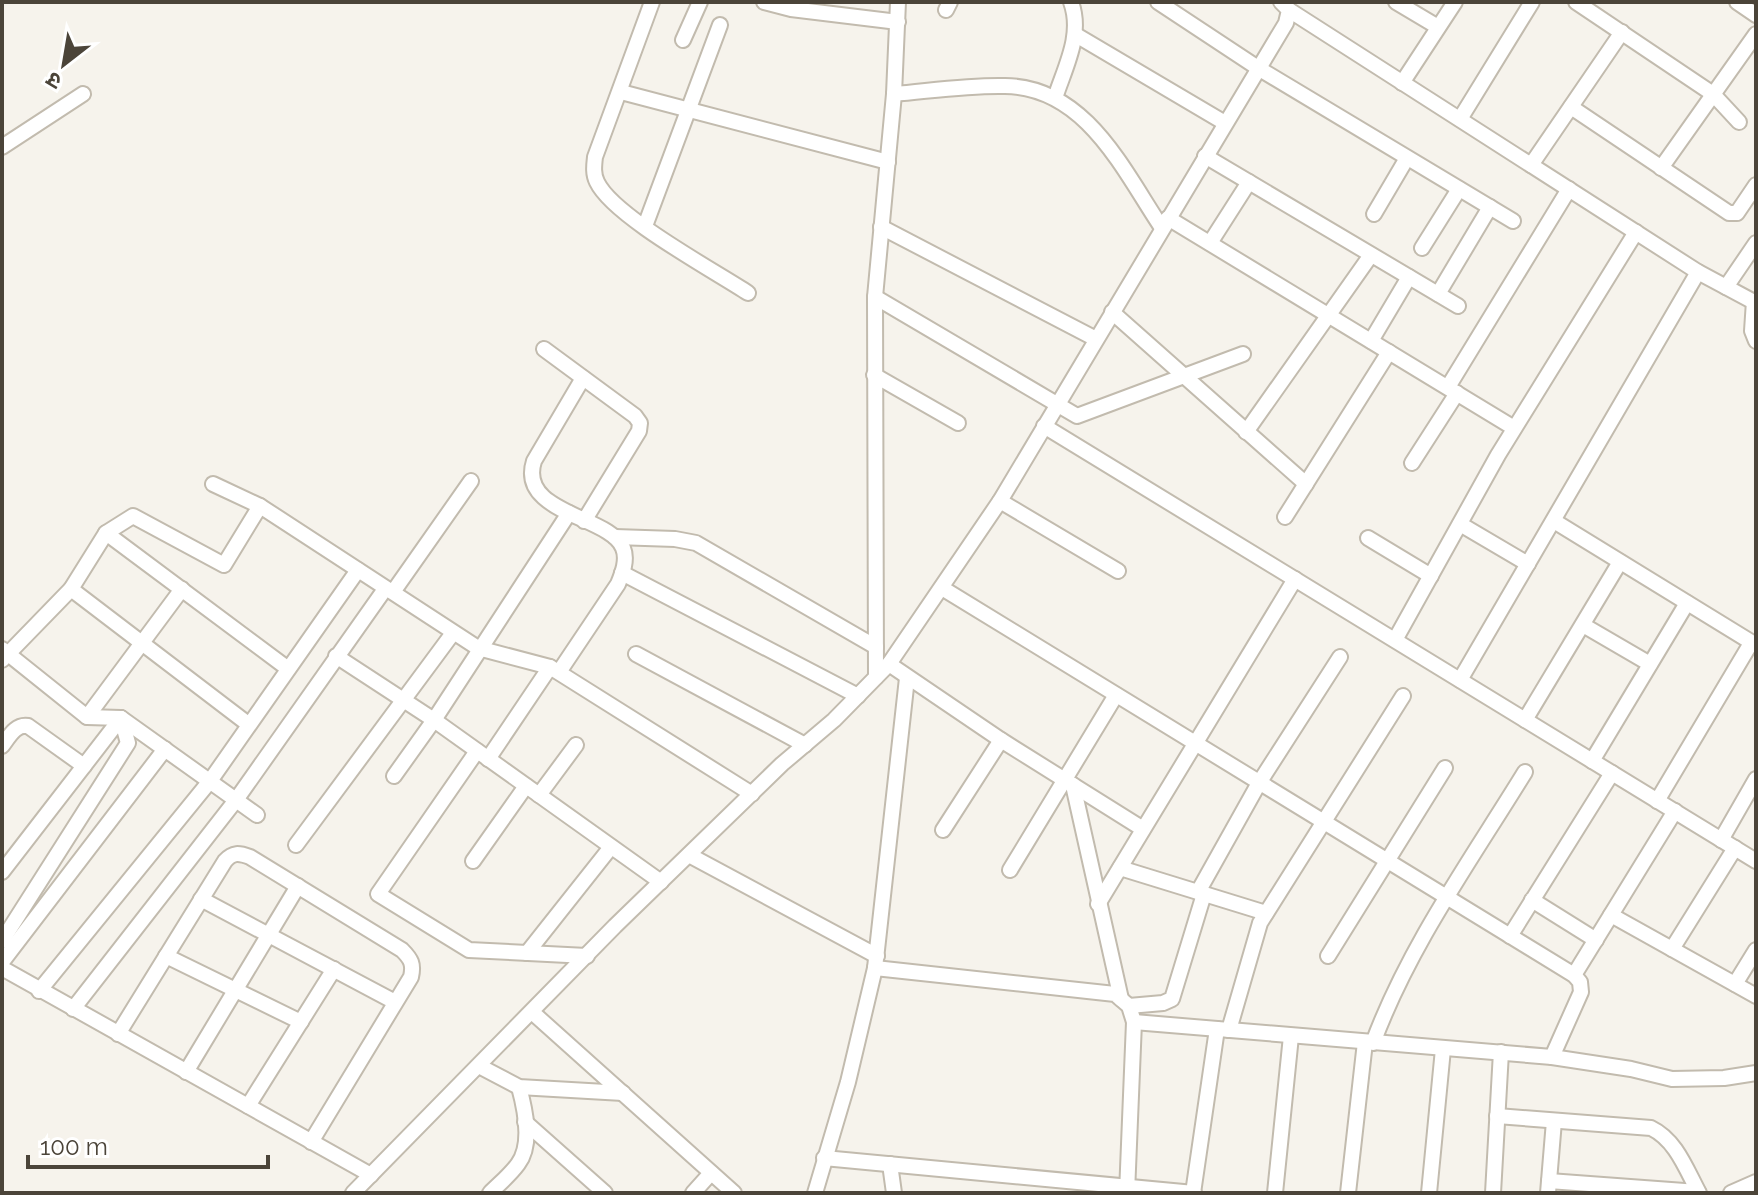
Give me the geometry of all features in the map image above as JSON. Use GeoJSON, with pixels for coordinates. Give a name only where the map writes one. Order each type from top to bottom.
{"type":"FeatureCollection","features":[{"type":"Feature","properties":{"kind":"street"},"geometry":{"type":"LineString","coordinates":[[652,2],[593,169],[606,196],[620,211],[748,293]]}},
{"type":"Feature","properties":{"kind":"street"},"geometry":{"type":"LineString","coordinates":[[683,40],[700,2]]}},
{"type":"Feature","properties":{"kind":"street"},"geometry":{"type":"LineString","coordinates":[[764,2],[807,12],[898,22]]}},
{"type":"Feature","properties":{"kind":"street"},"geometry":{"type":"LineString","coordinates":[[876,677],[875,297],[894,94],[898,2]]}},
{"type":"Feature","properties":{"kind":"street"},"geometry":{"type":"LineString","coordinates":[[1055,98],[1076,35],[1076,16],[1071,2]]}},
{"type":"Feature","properties":{"kind":"street"},"geometry":{"type":"LineString","coordinates":[[1158,2],[1258,68],[1513,221]]}},
{"type":"Feature","properties":{"kind":"street"},"geometry":{"type":"LineString","coordinates":[[1396,2],[1438,27]]}},
{"type":"Feature","properties":{"kind":"street"},"geometry":{"type":"LineString","coordinates":[[1402,83],[1455,2]]}},
{"type":"Feature","properties":{"kind":"street"},"geometry":{"type":"LineString","coordinates":[[1460,119],[1532,2]]}},
{"type":"Feature","properties":{"kind":"street"},"geometry":{"type":"LineString","coordinates":[[1576,2],[1713,94],[1739,122]]}},
{"type":"Feature","properties":{"kind":"street"},"geometry":{"type":"LineString","coordinates":[[1737,2],[1756,15]]}},
{"type":"Feature","properties":{"kind":"street"},"geometry":{"type":"LineString","coordinates":[[353,1193],[661,882],[889,664],[1000,501],[1286,23],[1285,6]]}},
{"type":"Feature","properties":{"kind":"street"},"geometry":{"type":"LineString","coordinates":[[1285,6],[1698,272],[1755,302],[1752,331],[1756,341]]}},
{"type":"Feature","properties":{"kind":"street"},"geometry":{"type":"LineString","coordinates":[[645,226],[720,25]]}},
{"type":"Feature","properties":{"kind":"street"},"geometry":{"type":"LineString","coordinates":[[1531,165],[1622,32]]}},
{"type":"Feature","properties":{"kind":"street"},"geometry":{"type":"LineString","coordinates":[[1661,168],[1756,34]]}},
{"type":"Feature","properties":{"kind":"street"},"geometry":{"type":"LineString","coordinates":[[1076,35],[1225,123]]}},
{"type":"Feature","properties":{"kind":"street"},"geometry":{"type":"LineString","coordinates":[[894,94],[1007,86],[1064,102],[1099,134],[1165,223],[1210,243],[1514,428]]}},
{"type":"Feature","properties":{"kind":"street"},"geometry":{"type":"LineString","coordinates":[[621,92],[888,162]]}},
{"type":"Feature","properties":{"kind":"street"},"geometry":{"type":"LineString","coordinates":[[2,147],[83,94]]}},
{"type":"Feature","properties":{"kind":"street"},"geometry":{"type":"LineString","coordinates":[[1571,107],[1729,213],[1737,213],[1756,185]]}},
{"type":"Feature","properties":{"kind":"street"},"geometry":{"type":"LineString","coordinates":[[1205,156],[1458,306]]}},
{"type":"Feature","properties":{"kind":"street"},"geometry":{"type":"LineString","coordinates":[[1374,214],[1407,158]]}},
{"type":"Feature","properties":{"kind":"street"},"geometry":{"type":"LineString","coordinates":[[1210,243],[1249,182]]}},
{"type":"Feature","properties":{"kind":"street"},"geometry":{"type":"LineString","coordinates":[[1422,248],[1459,189]]}},
{"type":"Feature","properties":{"kind":"street"},"geometry":{"type":"LineString","coordinates":[[1412,463],[1569,189]]}},
{"type":"Feature","properties":{"kind":"street"},"geometry":{"type":"LineString","coordinates":[[1438,294],[1490,207]]}},
{"type":"Feature","properties":{"kind":"street"},"geometry":{"type":"LineString","coordinates":[[881,227],[1096,339]]}},
{"type":"Feature","properties":{"kind":"street"},"geometry":{"type":"LineString","coordinates":[[1395,640],[1514,428],[1636,232]]}},
{"type":"Feature","properties":{"kind":"street"},"geometry":{"type":"LineString","coordinates":[[1726,287],[1756,243]]}},
{"type":"Feature","properties":{"kind":"street"},"geometry":{"type":"LineString","coordinates":[[1246,432],[1371,255]]}},
{"type":"Feature","properties":{"kind":"street"},"geometry":{"type":"LineString","coordinates":[[1460,680],[1698,272]]}},
{"type":"Feature","properties":{"kind":"street"},"geometry":{"type":"LineString","coordinates":[[1371,341],[1409,277]]}},
{"type":"Feature","properties":{"kind":"street"},"geometry":{"type":"LineString","coordinates":[[875,297],[1077,416],[1243,354]]}},
{"type":"Feature","properties":{"kind":"street"},"geometry":{"type":"LineString","coordinates":[[1112,312],[1306,484]]}},
{"type":"Feature","properties":{"kind":"street"},"geometry":{"type":"LineString","coordinates":[[544,349],[635,416],[640,423],[639,431],[584,521]]}},
{"type":"Feature","properties":{"kind":"street"},"geometry":{"type":"LineString","coordinates":[[1285,517],[1389,352]]}},
{"type":"Feature","properties":{"kind":"street"},"geometry":{"type":"LineString","coordinates":[[874,375],[958,423]]}},
{"type":"Feature","properties":{"kind":"street"},"geometry":{"type":"LineString","coordinates":[[583,378],[530,473],[532,483],[544,497],[615,537],[675,539],[696,543],[876,647]]}},
{"type":"Feature","properties":{"kind":"street"},"geometry":{"type":"LineString","coordinates":[[1044,426],[1756,861]]}},
{"type":"Feature","properties":{"kind":"street"},"geometry":{"type":"LineString","coordinates":[[73,1009],[236,800],[336,656],[471,481]]}},
{"type":"Feature","properties":{"kind":"street"},"geometry":{"type":"LineString","coordinates":[[213,484],[260,506],[478,648],[554,670],[752,794]]}},
{"type":"Feature","properties":{"kind":"street"},"geometry":{"type":"LineString","coordinates":[[1000,501],[1118,571]]}},
{"type":"Feature","properties":{"kind":"street"},"geometry":{"type":"LineString","coordinates":[[257,815],[121,718],[87,717],[4,654],[71,589],[106,533],[133,516],[224,565],[260,506]]}},
{"type":"Feature","properties":{"kind":"street"},"geometry":{"type":"LineString","coordinates":[[394,776],[569,513]]}},
{"type":"Feature","properties":{"kind":"street"},"geometry":{"type":"LineString","coordinates":[[1554,521],[1754,644],[1657,801]]}},
{"type":"Feature","properties":{"kind":"street"},"geometry":{"type":"LineString","coordinates":[[1460,524],[1528,564]]}},
{"type":"Feature","properties":{"kind":"street"},"geometry":{"type":"LineString","coordinates":[[106,533],[287,668]]}},
{"type":"Feature","properties":{"kind":"street"},"geometry":{"type":"LineString","coordinates":[[587,956],[469,950],[378,894],[482,755],[554,670],[618,584],[622,573],[623,549],[615,537]]}},
{"type":"Feature","properties":{"kind":"street"},"geometry":{"type":"LineString","coordinates":[[1368,538],[1431,576]]}},
{"type":"Feature","properties":{"kind":"street"},"geometry":{"type":"LineString","coordinates":[[1525,720],[1620,562]]}},
{"type":"Feature","properties":{"kind":"street"},"geometry":{"type":"LineString","coordinates":[[39,991],[210,781],[358,570]]}},
{"type":"Feature","properties":{"kind":"street"},"geometry":{"type":"LineString","coordinates":[[622,573],[858,696]]}},
{"type":"Feature","properties":{"kind":"street"},"geometry":{"type":"LineString","coordinates":[[1098,904],[1295,579]]}},
{"type":"Feature","properties":{"kind":"street"},"geometry":{"type":"LineString","coordinates":[[942,588],[1574,975],[1580,982],[1581,992],[1552,1057]]}},
{"type":"Feature","properties":{"kind":"street"},"geometry":{"type":"LineString","coordinates":[[71,589],[248,724]]}},
{"type":"Feature","properties":{"kind":"street"},"geometry":{"type":"LineString","coordinates":[[87,717],[182,589]]}},
{"type":"Feature","properties":{"kind":"street"},"geometry":{"type":"LineString","coordinates":[[1592,761],[1687,603]]}},
{"type":"Feature","properties":{"kind":"street"},"geometry":{"type":"LineString","coordinates":[[1583,625],[1650,664]]}},
{"type":"Feature","properties":{"kind":"street"},"geometry":{"type":"LineString","coordinates":[[296,845],[453,633]]}},
{"type":"Feature","properties":{"kind":"street"},"geometry":{"type":"LineString","coordinates":[[636,654],[805,745]]}},
{"type":"Feature","properties":{"kind":"street"},"geometry":{"type":"LineString","coordinates":[[336,656],[434,720],[661,882]]}},
{"type":"Feature","properties":{"kind":"street"},"geometry":{"type":"LineString","coordinates":[[689,855],[876,962],[1115,994],[1125,1002],[1163,1003],[1172,999],[1201,893],[1259,783],[1340,657]]}},
{"type":"Feature","properties":{"kind":"street"},"geometry":{"type":"LineString","coordinates":[[889,664],[1001,740],[1143,829]]}},
{"type":"Feature","properties":{"kind":"street"},"geometry":{"type":"LineString","coordinates":[[815,1193],[848,1082],[876,962],[907,678]]}},
{"type":"Feature","properties":{"kind":"street"},"geometry":{"type":"LineString","coordinates":[[1010,870],[1070,783],[1116,695]]}},
{"type":"Feature","properties":{"kind":"street"},"geometry":{"type":"LineString","coordinates":[[824,1158],[1127,1190],[1194,1193],[1223,1030],[1256,934],[1322,821],[1403,696]]}},
{"type":"Feature","properties":{"kind":"street"},"geometry":{"type":"LineString","coordinates":[[5,864],[121,718]]}},
{"type":"Feature","properties":{"kind":"street"},"geometry":{"type":"LineString","coordinates":[[2,941],[128,743],[121,718]]}},
{"type":"Feature","properties":{"kind":"street"},"geometry":{"type":"LineString","coordinates":[[2,746],[16,728],[28,726],[84,766]]}},
{"type":"Feature","properties":{"kind":"street"},"geometry":{"type":"LineString","coordinates":[[943,830],[1001,740]]}},
{"type":"Feature","properties":{"kind":"street"},"geometry":{"type":"LineString","coordinates":[[539,795],[576,745]]}},
{"type":"Feature","properties":{"kind":"street"},"geometry":{"type":"LineString","coordinates":[[2,962],[165,749]]}},
{"type":"Feature","properties":{"kind":"street"},"geometry":{"type":"LineString","coordinates":[[1328,956],[1445,768]]}},
{"type":"Feature","properties":{"kind":"street"},"geometry":{"type":"LineString","coordinates":[[1348,1193],[1369,1042],[1390,997],[1447,898],[1525,772]]}},
{"type":"Feature","properties":{"kind":"street"},"geometry":{"type":"LineString","coordinates":[[1510,936],[1612,773]]}},
{"type":"Feature","properties":{"kind":"street"},"geometry":{"type":"LineString","coordinates":[[1721,840],[1756,779]]}},
{"type":"Feature","properties":{"kind":"street"},"geometry":{"type":"LineString","coordinates":[[1070,783],[1098,904],[1125,1002],[1134,1022],[1127,1190]]}},
{"type":"Feature","properties":{"kind":"street"},"geometry":{"type":"LineString","coordinates":[[473,861],[526,786]]}},
{"type":"Feature","properties":{"kind":"street"},"geometry":{"type":"LineString","coordinates":[[1574,975],[1675,811]]}},
{"type":"Feature","properties":{"kind":"street"},"geometry":{"type":"LineString","coordinates":[[527,953],[611,847]]}},
{"type":"Feature","properties":{"kind":"street"},"geometry":{"type":"LineString","coordinates":[[1672,949],[1735,848]]}},
{"type":"Feature","properties":{"kind":"street"},"geometry":{"type":"LineString","coordinates":[[118,1034],[225,861],[230,855],[238,853],[250,857],[410,957],[413,966],[411,977],[311,1142]]}},
{"type":"Feature","properties":{"kind":"street"},"geometry":{"type":"LineString","coordinates":[[1120,868],[1266,913]]}},
{"type":"Feature","properties":{"kind":"street"},"geometry":{"type":"LineString","coordinates":[[186,1072],[298,886]]}},
{"type":"Feature","properties":{"kind":"street"},"geometry":{"type":"LineString","coordinates":[[201,899],[395,1002]]}},
{"type":"Feature","properties":{"kind":"street"},"geometry":{"type":"LineString","coordinates":[[1532,900],[1596,940]]}},
{"type":"Feature","properties":{"kind":"street"},"geometry":{"type":"LineString","coordinates":[[1611,915],[1756,996]]}},
{"type":"Feature","properties":{"kind":"street"},"geometry":{"type":"LineString","coordinates":[[1735,984],[1756,950]]}},
{"type":"Feature","properties":{"kind":"street"},"geometry":{"type":"LineString","coordinates":[[166,956],[301,1022]]}},
{"type":"Feature","properties":{"kind":"street"},"geometry":{"type":"LineString","coordinates":[[2,968],[371,1175]]}},
{"type":"Feature","properties":{"kind":"street"},"geometry":{"type":"LineString","coordinates":[[248,1106],[334,969]]}},
{"type":"Feature","properties":{"kind":"street"},"geometry":{"type":"LineString","coordinates":[[532,1012],[734,1193]]}},
{"type":"Feature","properties":{"kind":"street"},"geometry":{"type":"LineString","coordinates":[[1134,1022],[1552,1057],[1631,1069],[1672,1079],[1724,1078],[1756,1073]]}},
{"type":"Feature","properties":{"kind":"street"},"geometry":{"type":"LineString","coordinates":[[1275,1193],[1291,1036]]}},
{"type":"Feature","properties":{"kind":"street"},"geometry":{"type":"LineString","coordinates":[[1429,1193],[1443,1049]]}},
{"type":"Feature","properties":{"kind":"street"},"geometry":{"type":"LineString","coordinates":[[1493,1193],[1501,1052]]}},
{"type":"Feature","properties":{"kind":"street"},"geometry":{"type":"LineString","coordinates":[[479,1066],[519,1087],[623,1093]]}},
{"type":"Feature","properties":{"kind":"street"},"geometry":{"type":"LineString","coordinates":[[490,1193],[518,1164],[525,1144],[519,1087]]}},
{"type":"Feature","properties":{"kind":"street"},"geometry":{"type":"LineString","coordinates":[[1497,1116],[1651,1128],[1672,1143],[1698,1192],[1548,1187],[1554,1121]]}},
{"type":"Feature","properties":{"kind":"street"},"geometry":{"type":"LineString","coordinates":[[525,1122],[597,1190]]}},
{"type":"Feature","properties":{"kind":"street"},"geometry":{"type":"LineString","coordinates":[[890,1164],[894,1193]]}},
{"type":"Feature","properties":{"kind":"street"},"geometry":{"type":"LineString","coordinates":[[693,1193],[711,1173]]}},
{"type":"Feature","properties":{"kind":"street"},"geometry":{"type":"LineString","coordinates":[[1731,1193],[1756,1182]]}}]}
